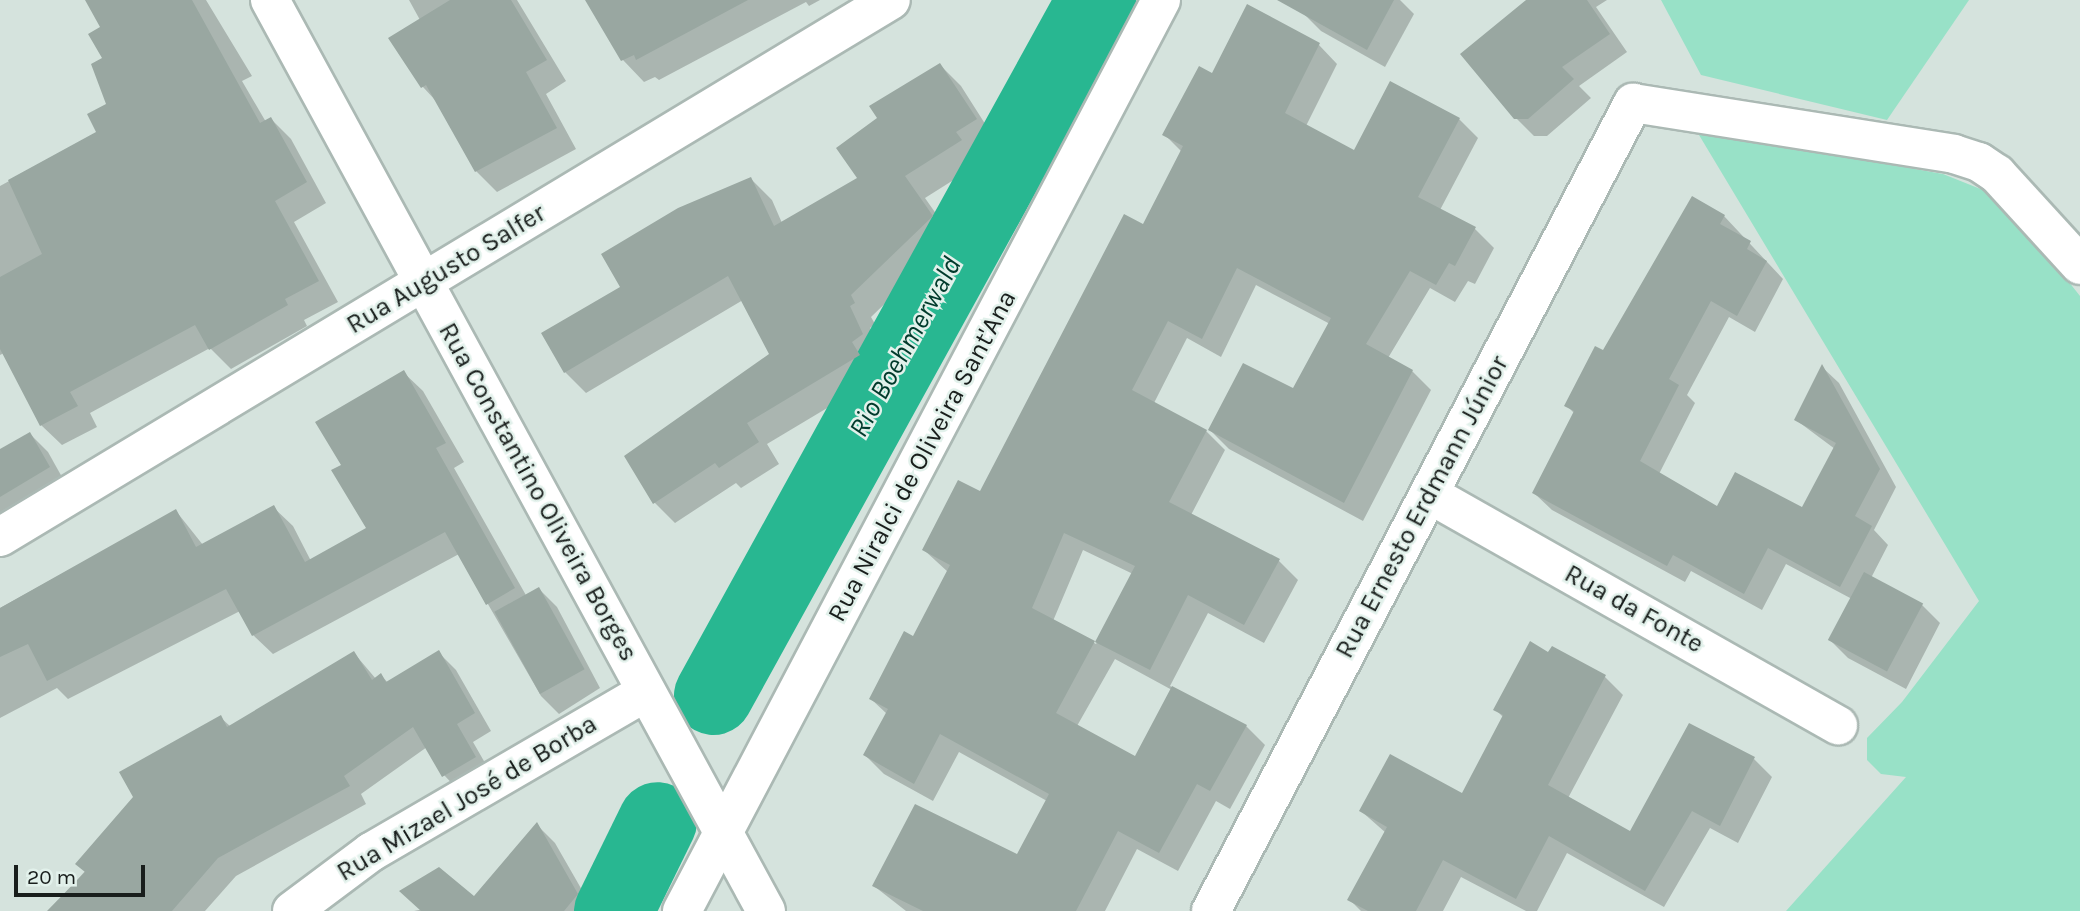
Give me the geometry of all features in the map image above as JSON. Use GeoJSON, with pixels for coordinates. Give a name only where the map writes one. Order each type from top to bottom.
{"type":"FeatureCollection","features":[{"type":"Feature","properties":{"kind":"street","name":"Rua Constantino Oliveira Borges"},"geometry":{"type":"LineString","coordinates":[[270,0],[766,911]]}},
{"type":"Feature","properties":{"kind":"street","name":"Rua Augusto Salfer"},"geometry":{"type":"LineString","coordinates":[[0,537],[891,0]]}},
{"type":"Feature","properties":{"kind":"street","name":"Rua Niralci de Oliveira Sant'Ana"},"geometry":{"type":"LineString","coordinates":[[682,911],[1161,0]]}},
{"type":"Feature","properties":{"kind":"street","name":"Rua Ernesto Erdmann Júnior"},"geometry":{"type":"LineString","coordinates":[[1211,911],[1633,103],[1954,153],[1979,162],[1997,174],[2080,265]]}},
{"type":"Feature","properties":{"kind":"street","name":"Rua da Fonte"},"geometry":{"type":"LineString","coordinates":[[1429,494],[1839,724]]}},
{"type":"Feature","properties":{"kind":"street","name":"Rua Mizael José de Borba"},"geometry":{"type":"LineString","coordinates":[[292,911],[372,852],[646,692]]}},
{"type":"Feature","properties":{"kind":"green space"},"geometry":{"type":"Polygon","coordinates":[[[1661,0],[1969,0],[1887,120],[1701,75],[1661,0]]]}},
{"type":"Feature","properties":{"kind":"green space"},"geometry":{"type":"Polygon","coordinates":[[[1696,130],[1943,174],[1988,192],[2026,228],[2080,296],[2080,911],[1786,911],[1906,777],[1881,774],[1867,760],[1867,738],[1902,702],[1979,601],[1696,130]]]}},
{"type":"Feature","properties":{"kind":"building"},"geometry":{"type":"Polygon","coordinates":[[[85,0],[192,0],[260,123],[271,117],[307,182],[275,201],[319,281],[285,299],[288,305],[209,350],[195,325],[70,392],[78,406],[40,426],[0,349],[0,277],[42,254],[8,180],[96,132],[87,114],[106,104],[91,64],[102,58],[88,34],[100,27],[85,0]]]}},
{"type":"Feature","properties":{"kind":"building"},"geometry":{"type":"Polygon","coordinates":[[[450,0],[511,0],[547,60],[526,72],[557,128],[475,172],[426,85],[421,88],[388,38],[450,0]]]}},
{"type":"Feature","properties":{"kind":"building"},"geometry":{"type":"Polygon","coordinates":[[[585,0],[748,0],[636,60],[634,55],[621,61],[585,0]]]}},
{"type":"Feature","properties":{"kind":"building"},"geometry":{"type":"Polygon","coordinates":[[[1277,0],[1394,0],[1367,50],[1277,0]]]}},
{"type":"Feature","properties":{"kind":"building"},"geometry":{"type":"Polygon","coordinates":[[[1526,0],[1587,0],[1610,34],[1562,67],[1574,79],[1528,119],[1514,119],[1460,54],[1526,0]]]}},
{"type":"Feature","properties":{"kind":"building"},"geometry":{"type":"Polygon","coordinates":[[[1247,4],[1320,43],[1285,113],[1354,150],[1390,81],[1460,118],[1418,197],[1476,227],[1455,266],[1449,263],[1436,285],[1410,271],[1366,344],[1413,370],[1344,503],[1208,430],[1243,363],[1293,388],[1331,318],[1237,268],[1202,339],[1168,321],[1132,390],[1207,430],[1169,502],[1280,559],[1244,625],[1188,595],[1150,670],[1095,642],[1135,566],[1064,533],[1032,608],[1095,641],[1056,713],[1135,756],[1172,686],[1247,725],[1210,791],[1197,784],[1159,853],[1118,831],[1076,911],[923,911],[872,886],[915,804],[1017,854],[1049,794],[940,734],[914,784],[863,755],[888,709],[869,699],[904,631],[913,636],[950,565],[922,550],[958,480],[980,491],[1124,214],[1143,224],[1183,146],[1162,135],[1199,66],[1212,73],[1247,4]]]}},
{"type":"Feature","properties":{"kind":"building"},"geometry":{"type":"Polygon","coordinates":[[[940,63],[977,119],[956,132],[962,140],[905,176],[933,216],[851,295],[855,303],[850,306],[863,334],[852,342],[860,355],[747,423],[759,442],[719,468],[715,463],[653,504],[624,456],[769,354],[728,276],[564,373],[541,333],[620,287],[601,254],[678,208],[751,177],[774,226],[857,178],[836,148],[877,118],[869,106],[940,63]]]}},
{"type":"Feature","properties":{"kind":"building"},"geometry":{"type":"Polygon","coordinates":[[[1692,196],[1725,215],[1720,224],[1751,241],[1747,249],[1767,261],[1737,316],[1711,301],[1669,379],[1679,385],[1640,461],[1717,506],[1735,472],[1802,507],[1836,443],[1794,420],[1822,364],[1880,469],[1855,516],[1872,526],[1840,587],[1768,548],[1744,594],[1673,555],[1667,566],[1532,493],[1574,411],[1564,406],[1595,346],[1603,350],[1692,196]]]}},
{"type":"Feature","properties":{"kind":"building"},"geometry":{"type":"Polygon","coordinates":[[[404,370],[446,443],[436,448],[515,588],[486,605],[445,532],[252,636],[226,589],[47,681],[28,644],[0,657],[0,608],[176,509],[196,547],[274,505],[305,562],[366,528],[331,470],[341,465],[315,422],[404,370]]]}},
{"type":"Feature","properties":{"kind":"building"},"geometry":{"type":"Polygon","coordinates":[[[30,432],[50,467],[0,497],[0,449],[30,432]]]}},
{"type":"Feature","properties":{"kind":"building"},"geometry":{"type":"Polygon","coordinates":[[[1864,572],[1923,603],[1887,671],[1828,640],[1864,572]]]}},
{"type":"Feature","properties":{"kind":"building"},"geometry":{"type":"Polygon","coordinates":[[[539,587],[585,669],[540,694],[494,612],[539,587]]]}},
{"type":"Feature","properties":{"kind":"building"},"geometry":{"type":"Polygon","coordinates":[[[1530,641],[1548,652],[1552,646],[1606,675],[1548,785],[1630,831],[1689,723],[1755,757],[1720,826],[1692,811],[1645,891],[1549,836],[1516,899],[1443,860],[1416,911],[1368,911],[1347,900],[1387,827],[1359,811],[1390,754],[1462,793],[1503,715],[1493,710],[1530,641]]]}},
{"type":"Feature","properties":{"kind":"building"},"geometry":{"type":"Polygon","coordinates":[[[439,650],[475,713],[457,724],[476,757],[442,777],[413,727],[344,776],[350,786],[218,858],[172,911],[47,911],[85,872],[75,864],[133,797],[119,772],[221,715],[227,727],[354,651],[372,680],[381,673],[386,682],[439,650]]]}},
{"type":"Feature","properties":{"kind":"building"},"geometry":{"type":"Polygon","coordinates":[[[537,822],[578,894],[564,911],[421,911],[399,891],[439,867],[474,896],[537,822]]]}},
{"type":"Feature","properties":{"kind":"waterway","name":"Rio Boehmerwald"},"geometry":{"type":"LineString","coordinates":[[713,695],[1096,0]]}},
{"type":"Feature","properties":{"kind":"waterway","name":"Rio Boehmerwald"},"geometry":{"type":"LineString","coordinates":[[613,911],[657,821]]}}]}
